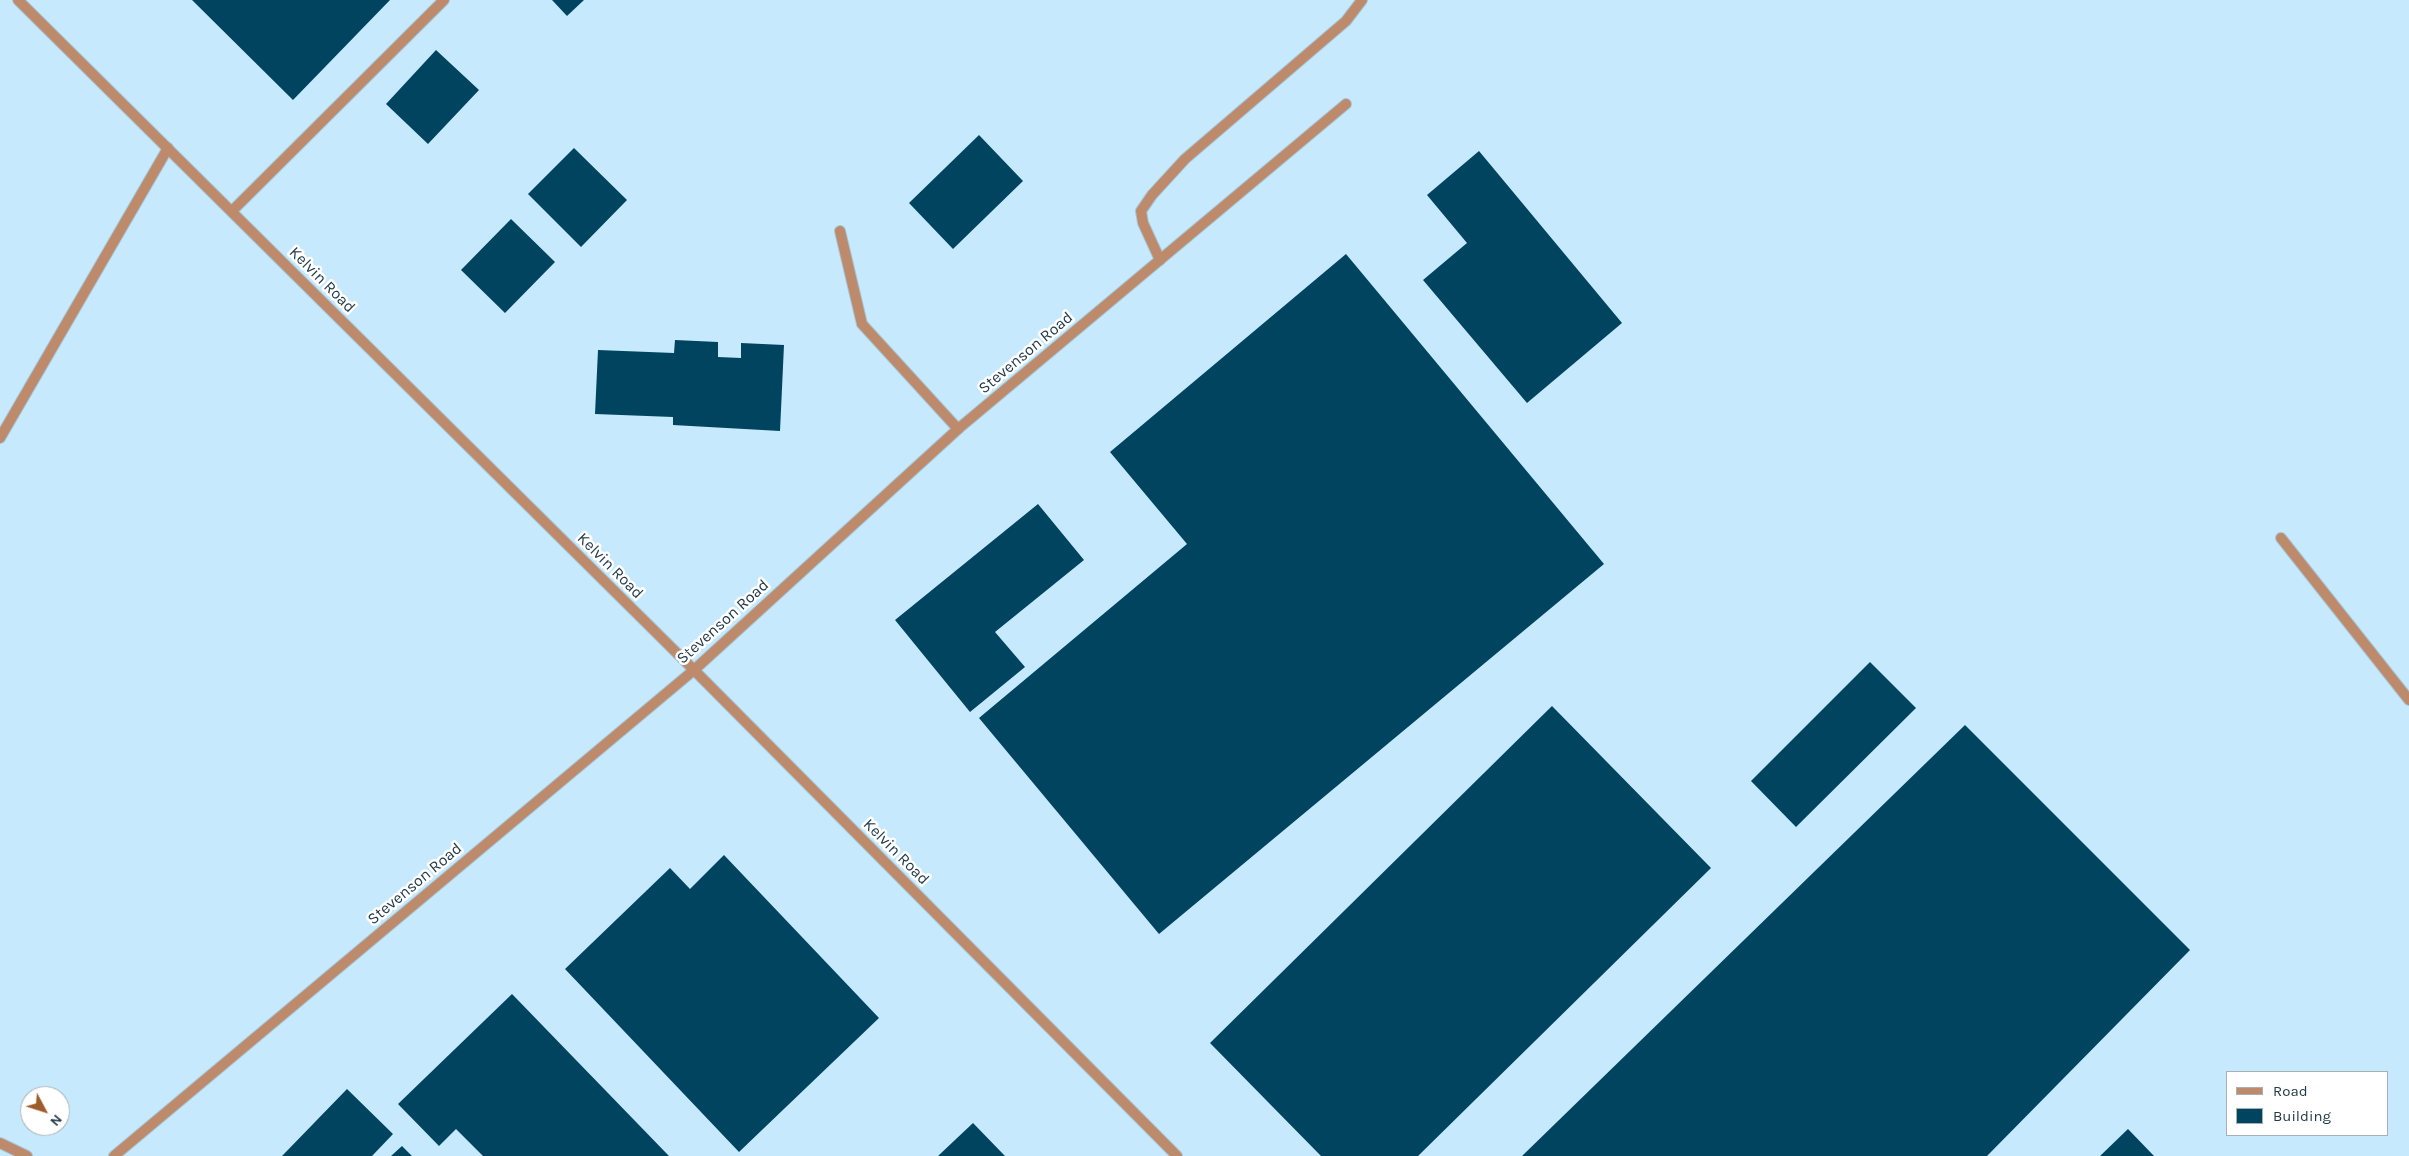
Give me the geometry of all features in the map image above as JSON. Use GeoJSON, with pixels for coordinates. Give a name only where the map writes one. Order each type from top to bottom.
{"type":"FeatureCollection","features":[{"type":"Feature","properties":{"kind":"street","name":"Kelvin Road"},"geometry":{"type":"LineString","coordinates":[[18,0],[694,670],[1177,1156]]}},
{"type":"Feature","properties":{"kind":"street"},"geometry":{"type":"LineString","coordinates":[[232,212],[444,0]]}},
{"type":"Feature","properties":{"kind":"street"},"geometry":{"type":"LineString","coordinates":[[1160,260],[1143,223],[1141,211],[1152,195],[1185,159],[1346,20],[1362,0]]}},
{"type":"Feature","properties":{"kind":"street","name":"Stevenson Road"},"geometry":{"type":"LineString","coordinates":[[114,1156],[694,670],[958,429],[1346,104]]}},
{"type":"Feature","properties":{"kind":"street"},"geometry":{"type":"LineString","coordinates":[[0,438],[168,148]]}},
{"type":"Feature","properties":{"kind":"street"},"geometry":{"type":"LineString","coordinates":[[840,231],[862,324],[958,429]]}},
{"type":"Feature","properties":{"kind":"street"},"geometry":{"type":"LineString","coordinates":[[2281,538],[2409,700]]}},
{"type":"Feature","properties":{"kind":"street"},"geometry":{"type":"LineString","coordinates":[[0,1144],[27,1156]]}},
{"type":"Feature","properties":{"kind":"building"},"geometry":{"type":"Polygon","coordinates":[[[192,0],[390,0],[293,100],[192,0]]]}},
{"type":"Feature","properties":{"kind":"building"},"geometry":{"type":"Polygon","coordinates":[[[552,0],[584,0],[567,16],[552,0]]]}},
{"type":"Feature","properties":{"kind":"building"},"geometry":{"type":"Polygon","coordinates":[[[436,50],[479,90],[428,144],[386,104],[436,50]]]}},
{"type":"Feature","properties":{"kind":"building"},"geometry":{"type":"Polygon","coordinates":[[[979,135],[1023,181],[953,249],[909,203],[979,135]]]}},
{"type":"Feature","properties":{"kind":"building"},"geometry":{"type":"Polygon","coordinates":[[[574,148],[627,200],[581,247],[528,194],[574,148]]]}},
{"type":"Feature","properties":{"kind":"building"},"geometry":{"type":"Polygon","coordinates":[[[1479,151],[1622,323],[1527,403],[1423,280],[1467,243],[1427,195],[1479,151]]]}},
{"type":"Feature","properties":{"kind":"building"},"geometry":{"type":"Polygon","coordinates":[[[511,219],[555,262],[505,313],[461,270],[511,219]]]}},
{"type":"Feature","properties":{"kind":"building"},"geometry":{"type":"Polygon","coordinates":[[[1346,254],[1604,564],[1159,934],[979,718],[1187,544],[1110,452],[1346,254]]]}},
{"type":"Feature","properties":{"kind":"building"},"geometry":{"type":"Polygon","coordinates":[[[675,340],[718,342],[718,357],[741,358],[741,343],[784,345],[780,431],[673,425],[673,417],[595,414],[598,350],[674,353],[675,340]]]}},
{"type":"Feature","properties":{"kind":"building"},"geometry":{"type":"Polygon","coordinates":[[[1038,504],[1084,560],[995,632],[1025,667],[970,712],[895,620],[1038,504]]]}},
{"type":"Feature","properties":{"kind":"building"},"geometry":{"type":"Polygon","coordinates":[[[1870,662],[1916,708],[1796,827],[1751,781],[1870,662]]]}},
{"type":"Feature","properties":{"kind":"building"},"geometry":{"type":"Polygon","coordinates":[[[1552,706],[1711,868],[1418,1156],[1321,1156],[1210,1043],[1552,706]]]}},
{"type":"Feature","properties":{"kind":"building"},"geometry":{"type":"Polygon","coordinates":[[[1965,725],[2190,950],[1987,1156],[1522,1156],[1965,725]]]}},
{"type":"Feature","properties":{"kind":"building"},"geometry":{"type":"Polygon","coordinates":[[[724,855],[879,1018],[739,1152],[565,969],[670,868],[690,889],[724,855]]]}},
{"type":"Feature","properties":{"kind":"building"},"geometry":{"type":"Polygon","coordinates":[[[512,994],[669,1156],[483,1156],[456,1129],[439,1146],[398,1104],[512,994]]]}},
{"type":"Feature","properties":{"kind":"building"},"geometry":{"type":"Polygon","coordinates":[[[347,1089],[393,1134],[372,1156],[282,1156],[347,1089]]]}},
{"type":"Feature","properties":{"kind":"building"},"geometry":{"type":"Polygon","coordinates":[[[973,1123],[1005,1156],[938,1156],[973,1123]]]}},
{"type":"Feature","properties":{"kind":"building"},"geometry":{"type":"Polygon","coordinates":[[[2128,1129],[2154,1156],[2100,1156],[2128,1129]]]}},
{"type":"Feature","properties":{"kind":"building"},"geometry":{"type":"Polygon","coordinates":[[[402,1146],[412,1156],[391,1156],[402,1146]]]}}]}
